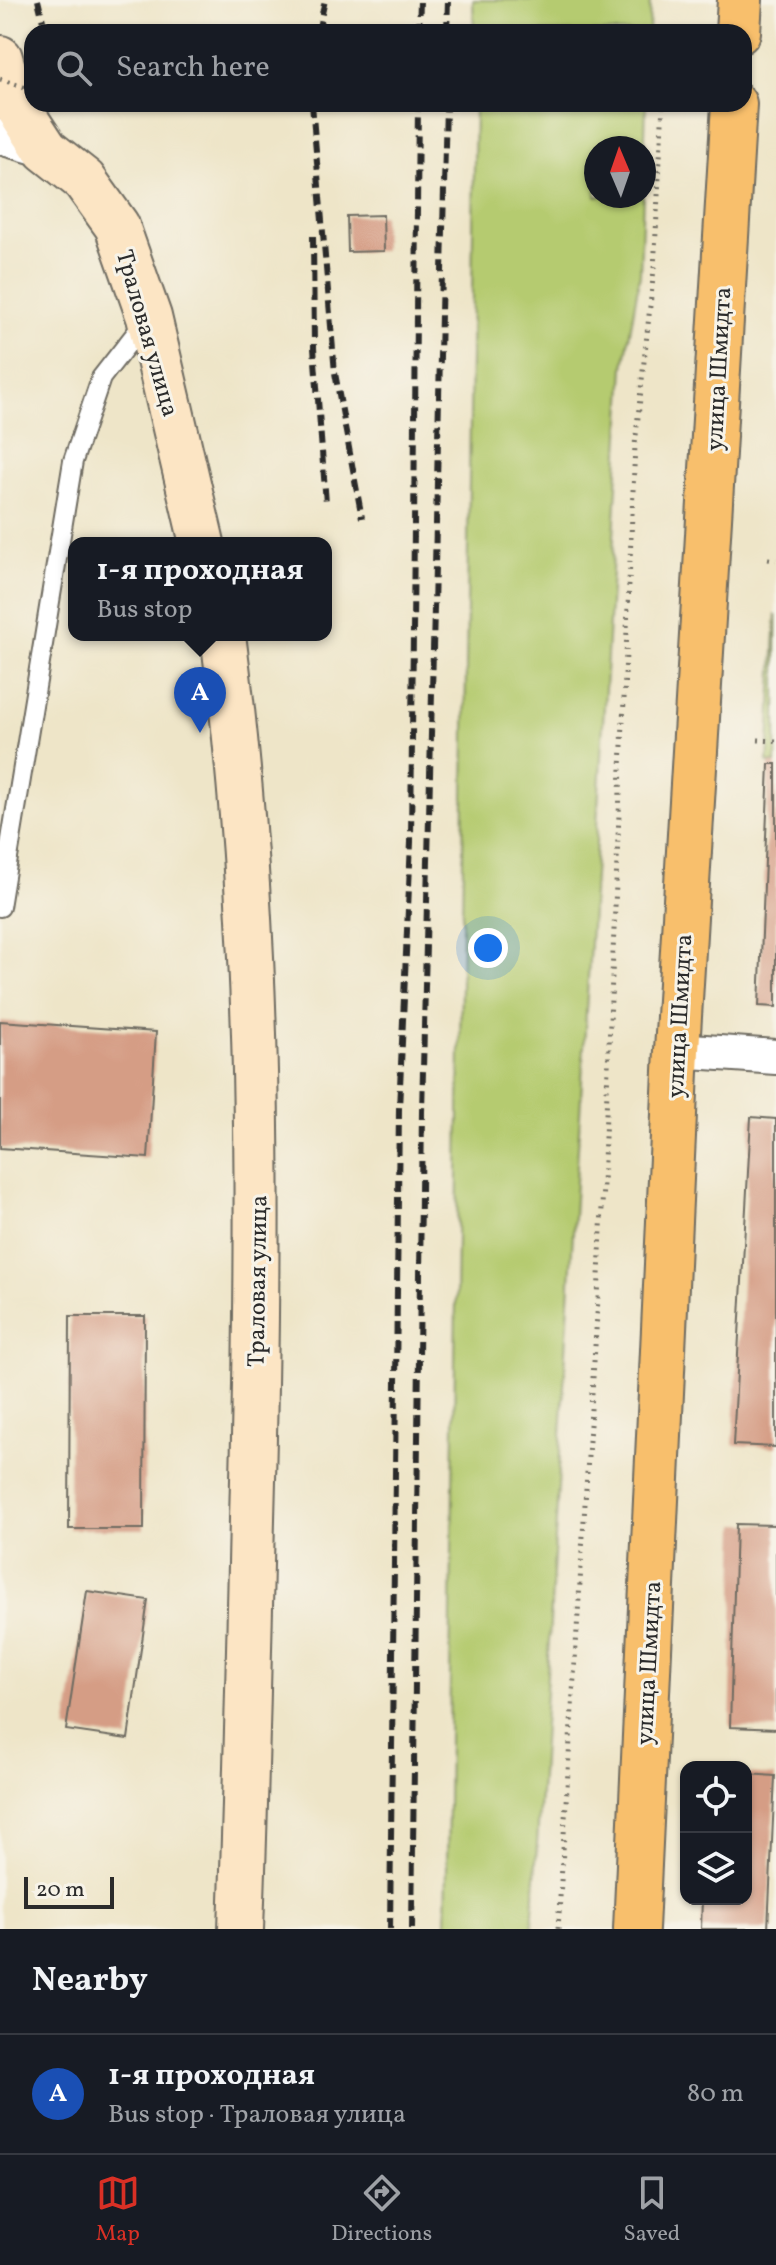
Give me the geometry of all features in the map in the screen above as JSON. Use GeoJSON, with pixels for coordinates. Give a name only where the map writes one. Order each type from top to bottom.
{"type":"FeatureCollection","features":[{"type":"Feature","properties":{"kind":"main road"},"geometry":{"type":"LineString","coordinates":[[738,24],[740,0]]}},
{"type":"Feature","properties":{"kind":"main road","name":"улица Шмидта"},"geometry":{"type":"LineString","coordinates":[[636,1929],[677,1050],[734,112]]}},
{"type":"Feature","properties":{"kind":"street","name":"Траловая улица"},"geometry":{"type":"LineString","coordinates":[[0,58],[12,98],[46,150],[84,180],[117,226],[149,317],[201,537]]}},
{"type":"Feature","properties":{"kind":"street","name":"Траловая улица"},"geometry":{"type":"LineString","coordinates":[[0,137],[46,150]]}},
{"type":"Feature","properties":{"kind":"street","name":"Траловая улица"},"geometry":{"type":"LineString","coordinates":[[224,641],[239,754],[259,1092],[258,1313],[241,1929]]}},
{"type":"Feature","properties":{"kind":"street"},"geometry":{"type":"LineString","coordinates":[[677,1050],[776,1057]]}},
{"type":"Feature","properties":{"kind":"lane"},"geometry":{"type":"LineString","coordinates":[[0,907],[73,461],[101,378],[149,317]]}},
{"type":"Feature","properties":{"kind":"path"},"geometry":{"type":"LineString","coordinates":[[0,79],[24,87]]}},
{"type":"Feature","properties":{"kind":"path"},"geometry":{"type":"LineString","coordinates":[[558,1929],[598,1299],[635,445],[654,269],[663,112]]}},
{"type":"Feature","properties":{"kind":"path"},"geometry":{"type":"LineString","coordinates":[[768,559],[776,560]]}},
{"type":"Feature","properties":{"kind":"path"},"geometry":{"type":"LineString","coordinates":[[758,740],[776,741]]}},
{"type":"Feature","properties":{"kind":"green space"},"geometry":{"type":"Polygon","coordinates":[[[473,0],[650,0],[649,24],[474,24],[473,0]]]}},
{"type":"Feature","properties":{"kind":"green space"},"geometry":{"type":"Polygon","coordinates":[[[475,112],[646,112],[645,136],[584,136],[584,208],[643,208],[640,274],[624,367],[532,1929],[446,1929],[475,112]]]}},
{"type":"Feature","properties":{"kind":"green space"},"geometry":{"type":"Polygon","coordinates":[[[776,614],[776,763],[768,763],[776,614]]]}},
{"type":"Feature","properties":{"kind":"building"},"geometry":{"type":"Polygon","coordinates":[[[383,215],[384,251],[348,252],[347,216],[383,215]]]}},
{"type":"Feature","properties":{"kind":"building"},"geometry":{"type":"Polygon","coordinates":[[[769,764],[776,764],[776,1007],[759,1006],[769,764]]]}},
{"type":"Feature","properties":{"kind":"building"},"geometry":{"type":"Polygon","coordinates":[[[0,1021],[156,1032],[148,1158],[0,1148],[0,1021]]]}},
{"type":"Feature","properties":{"kind":"building"},"geometry":{"type":"Polygon","coordinates":[[[751,1117],[776,1119],[776,1447],[733,1445],[751,1117]]]}},
{"type":"Feature","properties":{"kind":"building"},"geometry":{"type":"Polygon","coordinates":[[[70,1316],[145,1316],[144,1529],[69,1529],[70,1316]]]}},
{"type":"Feature","properties":{"kind":"building"},"geometry":{"type":"Polygon","coordinates":[[[736,1524],[776,1525],[776,1729],[730,1727],[736,1524]]]}},
{"type":"Feature","properties":{"kind":"building"},"geometry":{"type":"Polygon","coordinates":[[[87,1591],[148,1600],[128,1739],[66,1730],[87,1591]]]}},
{"type":"Feature","properties":{"kind":"building"},"geometry":{"type":"Polygon","coordinates":[[[752,1774],[775,1776],[768,1929],[701,1929],[702,1905],[752,1905],[752,1774]]]}},
{"type":"Feature","properties":{"kind":"railway"},"geometry":{"type":"LineString","coordinates":[[38,0],[43,21]]}},
{"type":"Feature","properties":{"kind":"railway"},"geometry":{"type":"LineString","coordinates":[[320,24],[325,0]]}},
{"type":"Feature","properties":{"kind":"railway"},"geometry":{"type":"LineString","coordinates":[[419,24],[420,0]]}},
{"type":"Feature","properties":{"kind":"railway"},"geometry":{"type":"LineString","coordinates":[[447,24],[448,0]]}},
{"type":"Feature","properties":{"kind":"railway"},"geometry":{"type":"LineString","coordinates":[[313,112],[335,373],[362,518]]}},
{"type":"Feature","properties":{"kind":"railway"},"geometry":{"type":"LineString","coordinates":[[390,1929],[399,1109],[411,842],[418,112]]}},
{"type":"Feature","properties":{"kind":"railway"},"geometry":{"type":"LineString","coordinates":[[412,1929],[422,1112],[446,112]]}},
{"type":"Feature","properties":{"kind":"railway"},"geometry":{"type":"LineString","coordinates":[[313,236],[314,348],[326,503]]}},
{"type":"Feature","properties":{"kind":"place","name":"1-я проходная"},"geometry":{"type":"Point","coordinates":[200,733]}}]}
